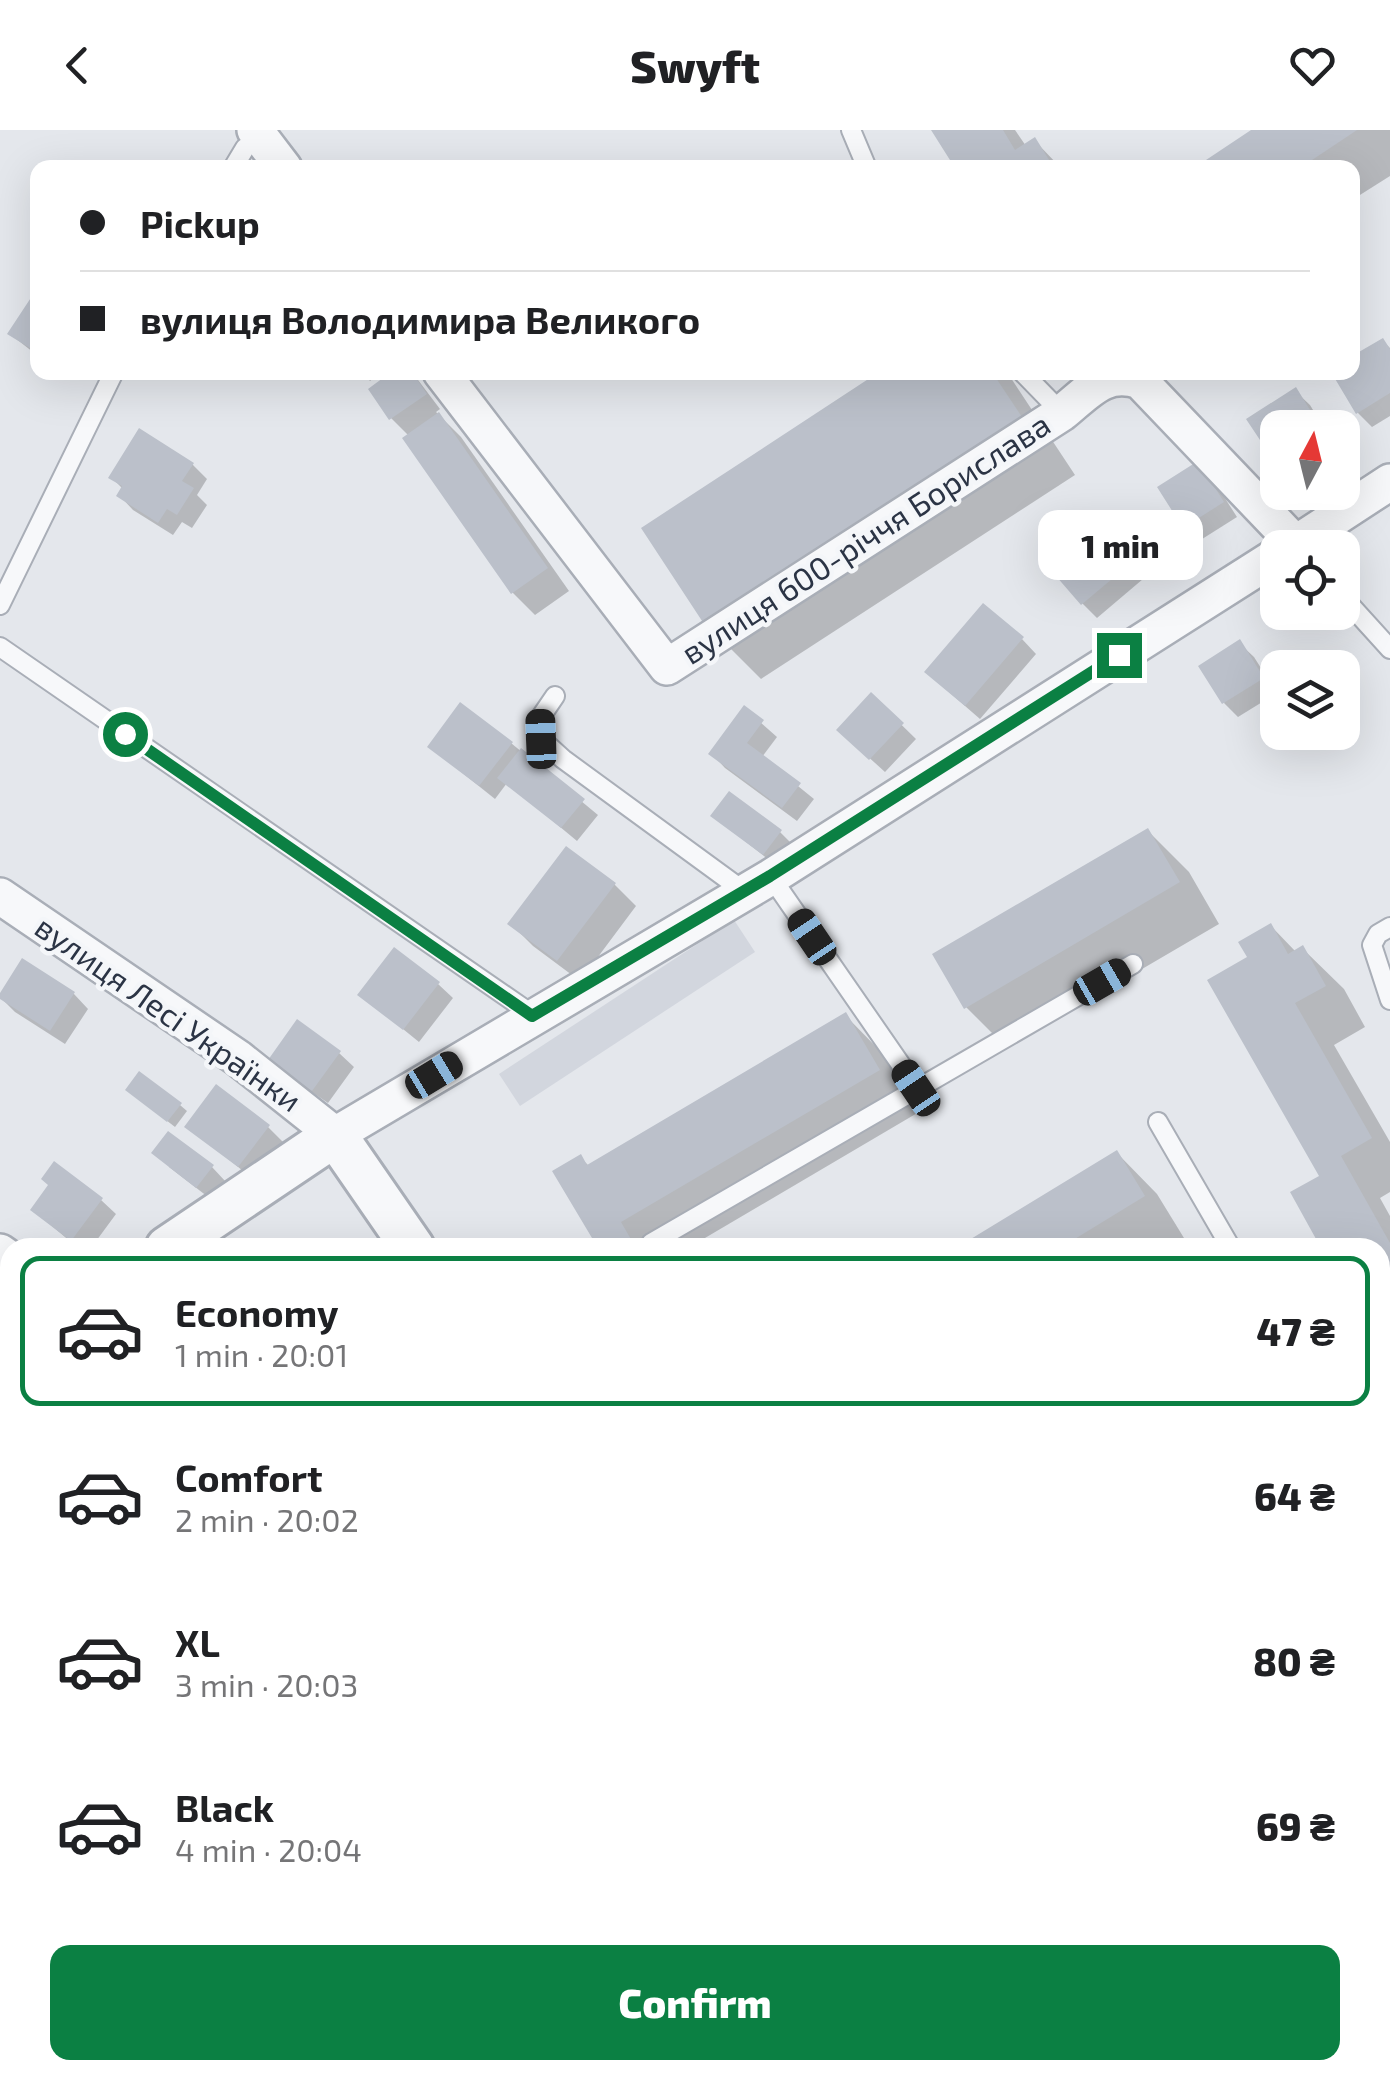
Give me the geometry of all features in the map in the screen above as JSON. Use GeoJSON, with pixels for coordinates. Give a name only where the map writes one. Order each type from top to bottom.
{"type":"FeatureCollection","features":[{"type":"Feature","properties":{"kind":"street"},"geometry":{"type":"LineString","coordinates":[[258,134],[278,160]]}},
{"type":"Feature","properties":{"kind":"street","name":"вулиця 600-річчя Борислава"},"geometry":{"type":"LineString","coordinates":[[447,380],[667,668],[1062,413],[1104,380]]}},
{"type":"Feature","properties":{"kind":"street","name":"вулиця 600-річчя Борислава"},"geometry":{"type":"LineString","coordinates":[[1137,380],[1274,530]]}},
{"type":"Feature","properties":{"kind":"street"},"geometry":{"type":"LineString","coordinates":[[1317,530],[1390,482]]}},
{"type":"Feature","properties":{"kind":"street"},"geometry":{"type":"LineString","coordinates":[[182,1238],[336,1135],[758,884],[1260,567]]}},
{"type":"Feature","properties":{"kind":"street","name":"вулиця Лесі Українки"},"geometry":{"type":"LineString","coordinates":[[0,896],[238,1058],[336,1135]]}},
{"type":"Feature","properties":{"kind":"street"},"geometry":{"type":"LineString","coordinates":[[336,1135],[405,1238]]}},
{"type":"Feature","properties":{"kind":"lane"},"geometry":{"type":"LineString","coordinates":[[851,130],[863,160]]}},
{"type":"Feature","properties":{"kind":"lane"},"geometry":{"type":"LineString","coordinates":[[238,160],[258,134]]}},
{"type":"Feature","properties":{"kind":"lane"},"geometry":{"type":"LineString","coordinates":[[0,606],[110,380]]}},
{"type":"Feature","properties":{"kind":"lane"},"geometry":{"type":"LineString","coordinates":[[1030,380],[1062,413]]}},
{"type":"Feature","properties":{"kind":"lane"},"geometry":{"type":"LineString","coordinates":[[1360,616],[1390,648]]}},
{"type":"Feature","properties":{"kind":"lane"},"geometry":{"type":"LineString","coordinates":[[0,647],[532,1016]]}},
{"type":"Feature","properties":{"kind":"lane"},"geometry":{"type":"LineString","coordinates":[[554,696],[540,718],[541,739],[562,759],[758,884],[916,1088]]}},
{"type":"Feature","properties":{"kind":"lane"},"geometry":{"type":"LineString","coordinates":[[1390,927],[1378,934],[1372,945],[1390,1000]]}},
{"type":"Feature","properties":{"kind":"lane"},"geometry":{"type":"LineString","coordinates":[[661,1238],[1134,964]]}},
{"type":"Feature","properties":{"kind":"lane"},"geometry":{"type":"LineString","coordinates":[[1158,1122],[1226,1238]]}},
{"type":"Feature","properties":{"kind":"shaded area"},"geometry":{"type":"Polygon","coordinates":[[[734,920],[755,952],[520,1106],[499,1074],[734,920]]]}},
{"type":"Feature","properties":{"kind":"building"},"geometry":{"type":"Polygon","coordinates":[[[931,130],[1003,130],[1015,150],[1035,137],[1049,160],[950,160],[931,130]]]}},
{"type":"Feature","properties":{"kind":"building"},"geometry":{"type":"Polygon","coordinates":[[[1251,130],[1357,130],[1312,160],[1206,160],[1251,130]]]}},
{"type":"Feature","properties":{"kind":"building"},"geometry":{"type":"Polygon","coordinates":[[[30,299],[30,348],[7,334],[30,299]]]}},
{"type":"Feature","properties":{"kind":"building"},"geometry":{"type":"Polygon","coordinates":[[[1383,338],[1390,349],[1390,393],[1360,412],[1354,410],[1336,380],[1360,380],[1360,351],[1383,338]]]}},
{"type":"Feature","properties":{"kind":"building"},"geometry":{"type":"Polygon","coordinates":[[[380,380],[417,380],[427,394],[389,420],[368,389],[380,380]]]}},
{"type":"Feature","properties":{"kind":"building"},"geometry":{"type":"Polygon","coordinates":[[[867,380],[997,380],[1024,420],[706,627],[641,528],[867,380]]]}},
{"type":"Feature","properties":{"kind":"building"},"geometry":{"type":"Polygon","coordinates":[[[1296,387],[1310,410],[1260,410],[1296,387]]]}},
{"type":"Feature","properties":{"kind":"building"},"geometry":{"type":"Polygon","coordinates":[[[1260,410],[1260,440],[1246,419],[1260,410]]]}},
{"type":"Feature","properties":{"kind":"building"},"geometry":{"type":"Polygon","coordinates":[[[439,412],[548,568],[511,594],[402,438],[439,412]]]}},
{"type":"Feature","properties":{"kind":"building"},"geometry":{"type":"Polygon","coordinates":[[[139,428],[194,463],[182,481],[194,488],[177,515],[167,509],[158,523],[116,496],[122,486],[108,478],[139,428]]]}},
{"type":"Feature","properties":{"kind":"building"},"geometry":{"type":"Polygon","coordinates":[[[1198,461],[1224,502],[1183,528],[1157,487],[1198,461]]]}},
{"type":"Feature","properties":{"kind":"building"},"geometry":{"type":"Polygon","coordinates":[[[1100,526],[1131,563],[1081,605],[1049,568],[1100,526]]]}},
{"type":"Feature","properties":{"kind":"building"},"geometry":{"type":"Polygon","coordinates":[[[983,603],[1024,637],[965,706],[924,672],[983,603]]]}},
{"type":"Feature","properties":{"kind":"building"},"geometry":{"type":"Polygon","coordinates":[[[1240,639],[1260,672],[1260,680],[1222,704],[1198,666],[1240,639]]]}},
{"type":"Feature","properties":{"kind":"building"},"geometry":{"type":"Polygon","coordinates":[[[871,692],[904,723],[869,760],[836,730],[871,692]]]}},
{"type":"Feature","properties":{"kind":"building"},"geometry":{"type":"Polygon","coordinates":[[[460,702],[513,742],[479,786],[427,747],[460,702]]]}},
{"type":"Feature","properties":{"kind":"building"},"geometry":{"type":"Polygon","coordinates":[[[744,705],[764,720],[747,743],[801,783],[782,808],[708,754],[744,705]]]}},
{"type":"Feature","properties":{"kind":"building"},"geometry":{"type":"Polygon","coordinates":[[[521,748],[585,799],[561,828],[497,778],[521,748]]]}},
{"type":"Feature","properties":{"kind":"building"},"geometry":{"type":"Polygon","coordinates":[[[729,791],[782,830],[763,855],[710,816],[729,791]]]}},
{"type":"Feature","properties":{"kind":"building"},"geometry":{"type":"Polygon","coordinates":[[[1148,828],[1180,882],[964,1009],[932,954],[1148,828]]]}},
{"type":"Feature","properties":{"kind":"building"},"geometry":{"type":"Polygon","coordinates":[[[566,846],[616,883],[557,961],[507,924],[566,846]]]}},
{"type":"Feature","properties":{"kind":"building"},"geometry":{"type":"Polygon","coordinates":[[[1271,923],[1288,954],[1303,945],[1326,986],[1295,1003],[1372,1138],[1341,1156],[1387,1238],[1315,1238],[1290,1192],[1319,1176],[1207,980],[1247,957],[1238,942],[1271,923]]]}},
{"type":"Feature","properties":{"kind":"building"},"geometry":{"type":"Polygon","coordinates":[[[394,947],[440,982],[403,1030],[357,995],[394,947]]]}},
{"type":"Feature","properties":{"kind":"building"},"geometry":{"type":"Polygon","coordinates":[[[22,958],[75,992],[50,1031],[0,999],[22,958]]]}},
{"type":"Feature","properties":{"kind":"building"},"geometry":{"type":"Polygon","coordinates":[[[846,1012],[880,1070],[621,1222],[630,1238],[592,1238],[552,1171],[581,1154],[587,1165],[846,1012]]]}},
{"type":"Feature","properties":{"kind":"building"},"geometry":{"type":"Polygon","coordinates":[[[297,1019],[341,1051],[312,1091],[268,1060],[297,1019]]]}},
{"type":"Feature","properties":{"kind":"building"},"geometry":{"type":"Polygon","coordinates":[[[139,1071],[182,1103],[167,1122],[125,1090],[139,1071]]]}},
{"type":"Feature","properties":{"kind":"building"},"geometry":{"type":"Polygon","coordinates":[[[216,1084],[270,1125],[238,1167],[184,1127],[216,1084]]]}},
{"type":"Feature","properties":{"kind":"building"},"geometry":{"type":"Polygon","coordinates":[[[168,1131],[214,1165],[196,1188],[151,1153],[168,1131]]]}},
{"type":"Feature","properties":{"kind":"building"},"geometry":{"type":"Polygon","coordinates":[[[1117,1150],[1145,1196],[1076,1238],[972,1238],[1117,1150]]]}},
{"type":"Feature","properties":{"kind":"building"},"geometry":{"type":"Polygon","coordinates":[[[54,1161],[103,1198],[73,1238],[67,1238],[30,1210],[48,1185],[41,1179],[54,1161]]]}},
{"type":"Feature","properties":{"kind":"route"},"geometry":{"type":"LineString","coordinates":[[125,734],[532,1016],[770,876],[1119,655]]}}]}
